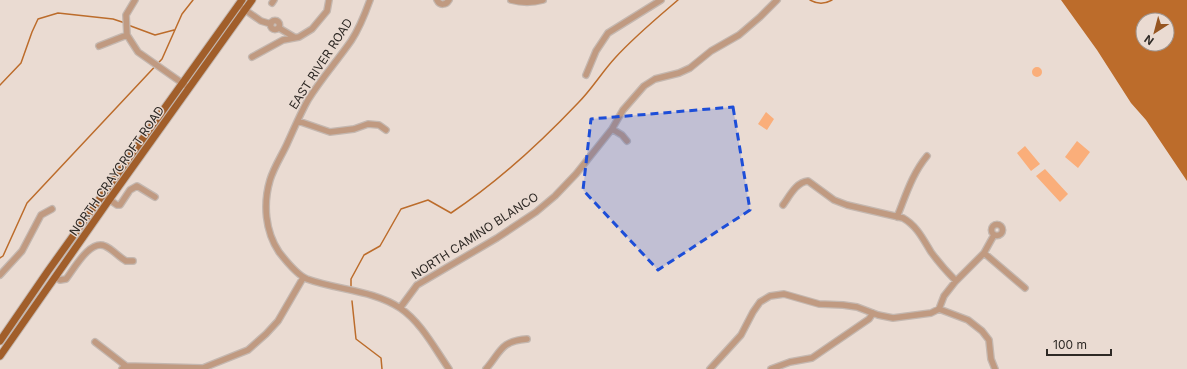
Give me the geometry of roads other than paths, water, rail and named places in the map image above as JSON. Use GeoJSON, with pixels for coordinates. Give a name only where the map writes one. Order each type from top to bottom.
{"type":"FeatureCollection","features":[{"type":"Feature","properties":{"kind":"main road","name":"NORTH CRAYCROFT ROAD"},"geometry":{"type":"LineString","coordinates":[[0,356],[252,0]]}},
{"type":"Feature","properties":{"kind":"main road","name":"NORTH CRAYCROFT ROAD"},"geometry":{"type":"LineString","coordinates":[[0,340],[240,2]]}},
{"type":"Feature","properties":{"kind":"street"},"geometry":{"type":"LineString","coordinates":[[135,0],[126,15],[127,35],[138,52],[189,88]]}},
{"type":"Feature","properties":{"kind":"street"},"geometry":{"type":"LineString","coordinates":[[252,58],[283,40],[303,35],[312,29],[327,11],[329,0]]}},
{"type":"Feature","properties":{"kind":"street","name":"EAST RIVER ROAD"},"geometry":{"type":"LineString","coordinates":[[370,0],[352,40],[309,100],[270,179],[266,221],[272,240],[284,258],[303,278],[323,285],[384,300],[400,308],[419,326],[449,369]]}},
{"type":"Feature","properties":{"kind":"street"},"geometry":{"type":"LineString","coordinates":[[437,0],[439,3],[443,4],[449,0]]}},
{"type":"Feature","properties":{"kind":"street"},"geometry":{"type":"LineString","coordinates":[[511,0],[523,2],[543,0]]}},
{"type":"Feature","properties":{"kind":"street"},"geometry":{"type":"LineString","coordinates":[[586,75],[596,51],[608,33],[661,0]]}},
{"type":"Feature","properties":{"kind":"street","name":"NORTH CAMINO BLANCO"},"geometry":{"type":"LineString","coordinates":[[400,308],[417,284],[498,238],[536,212],[555,196],[576,174],[612,129],[623,110],[644,86],[655,79],[679,73],[690,68],[711,51],[739,35],[777,0]]}},
{"type":"Feature","properties":{"kind":"street"},"geometry":{"type":"LineString","coordinates":[[240,2],[245,10],[261,21],[270,24],[272,21],[277,21],[280,24],[279,28],[294,37]]}},
{"type":"Feature","properties":{"kind":"street"},"geometry":{"type":"LineString","coordinates":[[99,46],[127,35]]}},
{"type":"Feature","properties":{"kind":"street"},"geometry":{"type":"LineString","coordinates":[[298,120],[330,132],[354,129],[368,124],[379,125],[386,130]]}},
{"type":"Feature","properties":{"kind":"street"},"geometry":{"type":"LineString","coordinates":[[612,129],[622,135],[627,141]]}},
{"type":"Feature","properties":{"kind":"street"},"geometry":{"type":"LineString","coordinates":[[898,217],[909,186],[922,162],[927,156]]}},
{"type":"Feature","properties":{"kind":"street"},"geometry":{"type":"LineString","coordinates":[[783,205],[798,186],[803,182],[808,181],[834,200],[898,217],[909,222],[918,230],[944,269],[956,281]]}},
{"type":"Feature","properties":{"kind":"street"},"geometry":{"type":"LineString","coordinates":[[102,195],[117,205],[120,205],[130,190],[137,186],[154,197]]}},
{"type":"Feature","properties":{"kind":"street"},"geometry":{"type":"LineString","coordinates":[[0,275],[22,251],[41,215],[52,209]]}},
{"type":"Feature","properties":{"kind":"street"},"geometry":{"type":"LineString","coordinates":[[710,369],[741,335],[760,302],[770,296],[784,294],[819,304],[857,307],[893,318],[932,313],[939,309],[944,296],[956,281],[984,253],[994,235]]}},
{"type":"Feature","properties":{"kind":"street"},"geometry":{"type":"LineString","coordinates":[[55,277],[60,280],[66,279],[81,258],[88,251],[98,245],[105,245],[126,261],[133,260]]}},
{"type":"Feature","properties":{"kind":"street"},"geometry":{"type":"LineString","coordinates":[[984,253],[1025,288]]}},
{"type":"Feature","properties":{"kind":"street"},"geometry":{"type":"LineString","coordinates":[[95,342],[124,367],[202,368],[248,350],[266,334],[278,321],[303,278]]}},
{"type":"Feature","properties":{"kind":"street"},"geometry":{"type":"LineString","coordinates":[[939,309],[968,320],[982,331],[989,340],[991,359],[995,369]]}},
{"type":"Feature","properties":{"kind":"street"},"geometry":{"type":"LineString","coordinates":[[771,369],[790,362],[812,358],[869,319],[873,313]]}},
{"type":"Feature","properties":{"kind":"street"},"geometry":{"type":"LineString","coordinates":[[486,369],[494,360],[499,349],[506,344],[527,339]]}},
{"type":"Feature","properties":{"kind":"waterway"},"geometry":{"type":"LineString","coordinates":[[0,258],[3,256],[27,203],[162,59],[182,14],[193,0]]}},
{"type":"Feature","properties":{"kind":"waterway"},"geometry":{"type":"LineString","coordinates":[[351,286],[351,279],[364,255],[380,246],[401,209],[428,200],[451,213],[468,201],[502,175],[549,133],[583,98],[622,50],[678,0]]}},
{"type":"Feature","properties":{"kind":"waterway"},"geometry":{"type":"LineString","coordinates":[[810,0],[821,3],[832,0]]}},
{"type":"Feature","properties":{"kind":"waterway"},"geometry":{"type":"LineString","coordinates":[[0,85],[21,63],[38,19],[58,13],[113,19],[125,23]]}},
{"type":"Feature","properties":{"kind":"waterway"},"geometry":{"type":"LineString","coordinates":[[128,25],[155,35],[174,30]]}},
{"type":"Feature","properties":{"kind":"waterway"},"geometry":{"type":"LineString","coordinates":[[352,301],[356,339],[381,358],[382,369]]}}]}
